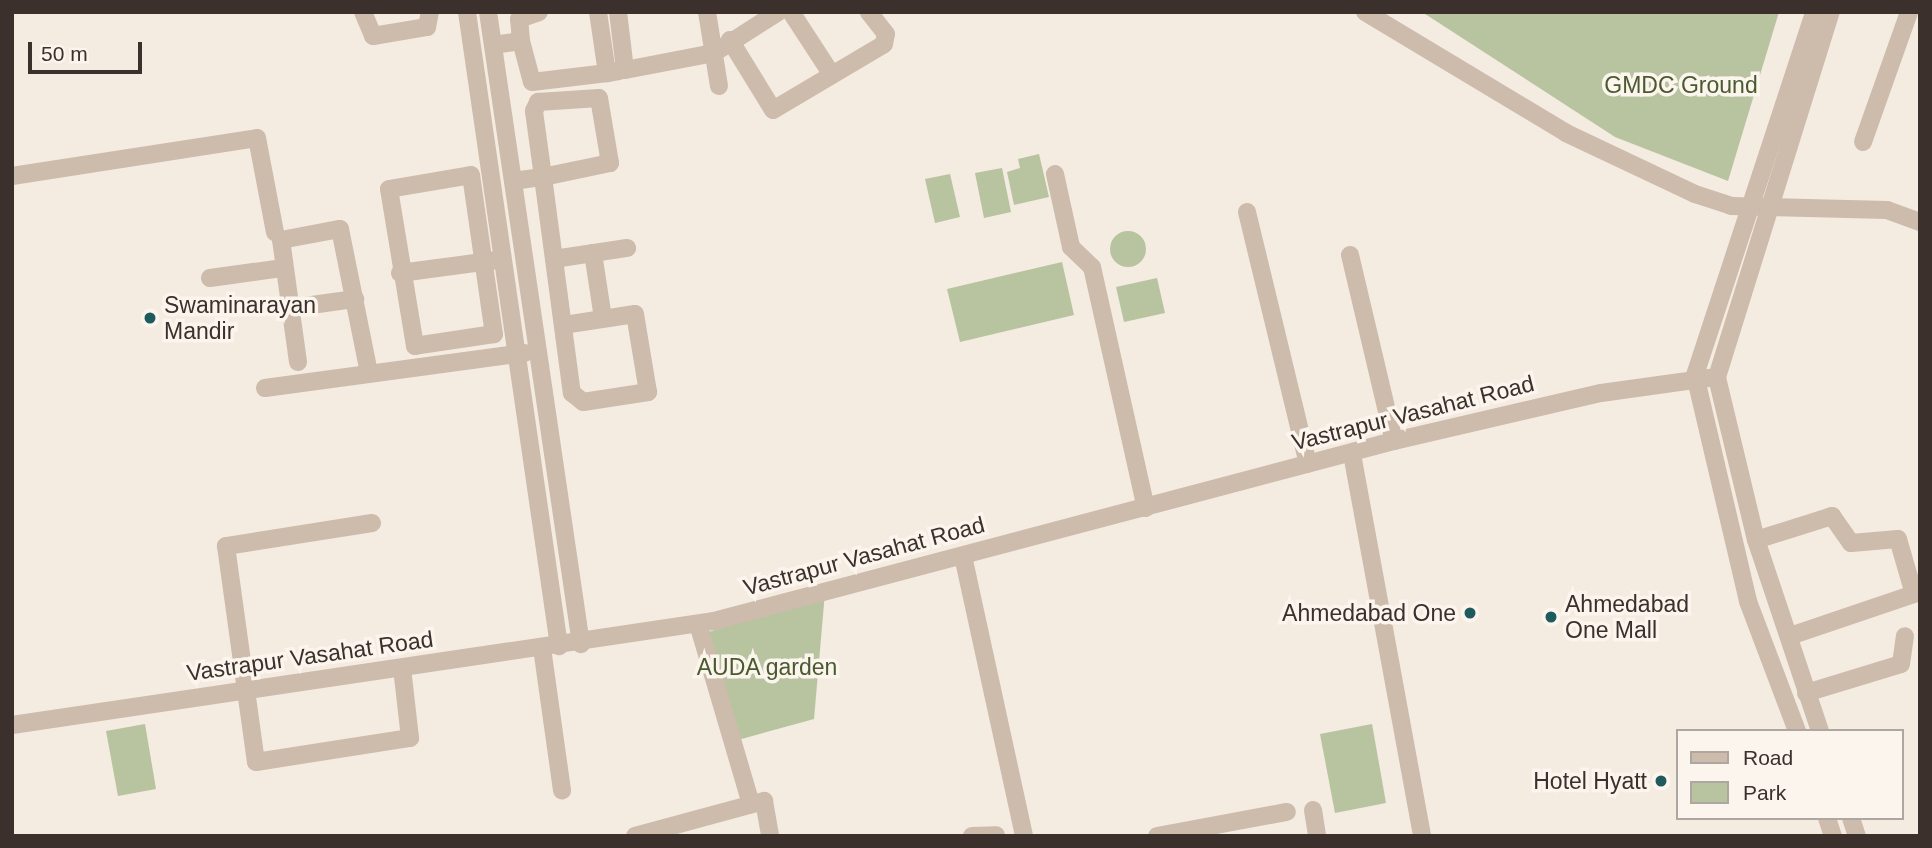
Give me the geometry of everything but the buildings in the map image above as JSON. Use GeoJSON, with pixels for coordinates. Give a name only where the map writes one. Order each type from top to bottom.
{"type":"FeatureCollection","features":[{"type":"Feature","properties":{"kind":"street"},"geometry":{"type":"LineString","coordinates":[[363,12],[373,36],[427,27],[430,12]]}},
{"type":"Feature","properties":{"kind":"street"},"geometry":{"type":"LineString","coordinates":[[467,12],[484,188],[494,260],[515,355],[550,647],[562,791]]}},
{"type":"Feature","properties":{"kind":"street"},"geometry":{"type":"LineString","coordinates":[[488,12],[581,644]]}},
{"type":"Feature","properties":{"kind":"street"},"geometry":{"type":"LineString","coordinates":[[539,12],[519,19],[521,41],[532,82],[607,73],[714,53],[730,40],[778,12]]}},
{"type":"Feature","properties":{"kind":"street"},"geometry":{"type":"LineString","coordinates":[[598,12],[607,73]]}},
{"type":"Feature","properties":{"kind":"street"},"geometry":{"type":"LineString","coordinates":[[618,12],[625,70]]}},
{"type":"Feature","properties":{"kind":"street"},"geometry":{"type":"LineString","coordinates":[[707,12],[719,86]]}},
{"type":"Feature","properties":{"kind":"street"},"geometry":{"type":"LineString","coordinates":[[791,12],[832,75]]}},
{"type":"Feature","properties":{"kind":"street"},"geometry":{"type":"LineString","coordinates":[[730,40],[774,110],[886,41],[869,12]]}},
{"type":"Feature","properties":{"kind":"street"},"geometry":{"type":"LineString","coordinates":[[1365,12],[1578,139],[1695,194],[1759,204],[1887,210],[1920,222]]}},
{"type":"Feature","properties":{"kind":"street"},"geometry":{"type":"LineString","coordinates":[[1814,12],[1759,204],[1717,377],[1756,540],[1819,729]]}},
{"type":"Feature","properties":{"kind":"street"},"geometry":{"type":"LineString","coordinates":[[1796,729],[1748,601],[1696,379],[1831,12]]}},
{"type":"Feature","properties":{"kind":"street"},"geometry":{"type":"LineString","coordinates":[[1863,142],[1909,12]]}},
{"type":"Feature","properties":{"kind":"street"},"geometry":{"type":"LineString","coordinates":[[493,45],[521,41]]}},
{"type":"Feature","properties":{"kind":"street"},"geometry":{"type":"LineString","coordinates":[[513,181],[543,177],[610,163],[597,95],[534,106],[543,177],[563,325],[577,402],[644,395],[650,387],[638,317],[603,318],[563,325]]}},
{"type":"Feature","properties":{"kind":"street"},"geometry":{"type":"LineString","coordinates":[[12,176],[257,138],[275,232]]}},
{"type":"Feature","properties":{"kind":"street"},"geometry":{"type":"LineString","coordinates":[[1055,174],[1071,247],[1092,267],[1146,508]]}},
{"type":"Feature","properties":{"kind":"street"},"geometry":{"type":"LineString","coordinates":[[484,188],[470,175],[389,189],[400,273],[415,346],[490,337],[495,329],[494,260]]}},
{"type":"Feature","properties":{"kind":"street"},"geometry":{"type":"LineString","coordinates":[[1247,212],[1308,464]]}},
{"type":"Feature","properties":{"kind":"street"},"geometry":{"type":"LineString","coordinates":[[298,362],[282,237],[340,229],[369,373]]}},
{"type":"Feature","properties":{"kind":"street"},"geometry":{"type":"LineString","coordinates":[[554,259],[626,248]]}},
{"type":"Feature","properties":{"kind":"street"},"geometry":{"type":"LineString","coordinates":[[593,253],[603,318]]}},
{"type":"Feature","properties":{"kind":"street"},"geometry":{"type":"LineString","coordinates":[[1350,255],[1394,441]]}},
{"type":"Feature","properties":{"kind":"street"},"geometry":{"type":"LineString","coordinates":[[400,273],[494,260]]}},
{"type":"Feature","properties":{"kind":"street"},"geometry":{"type":"LineString","coordinates":[[210,278],[284,268]]}},
{"type":"Feature","properties":{"kind":"street"},"geometry":{"type":"LineString","coordinates":[[290,309],[355,299]]}},
{"type":"Feature","properties":{"kind":"street"},"geometry":{"type":"LineString","coordinates":[[265,388],[539,351]]}},
{"type":"Feature","properties":{"kind":"street","name":"Vastrapur Vasahat Road"},"geometry":{"type":"LineString","coordinates":[[12,725],[581,644],[698,624],[1394,441],[1601,393],[1717,377]]}},
{"type":"Feature","properties":{"kind":"street"},"geometry":{"type":"LineString","coordinates":[[1352,454],[1422,836]]}},
{"type":"Feature","properties":{"kind":"street"},"geometry":{"type":"LineString","coordinates":[[1756,540],[1832,516],[1851,542],[1898,539],[1913,594],[1790,636]]}},
{"type":"Feature","properties":{"kind":"street"},"geometry":{"type":"LineString","coordinates":[[372,523],[226,545],[253,755],[265,764],[410,738],[402,668]]}},
{"type":"Feature","properties":{"kind":"street"},"geometry":{"type":"LineString","coordinates":[[963,556],[1024,836]]}},
{"type":"Feature","properties":{"kind":"street"},"geometry":{"type":"LineString","coordinates":[[698,624],[751,804]]}},
{"type":"Feature","properties":{"kind":"street"},"geometry":{"type":"LineString","coordinates":[[1806,693],[1901,664],[1905,636]]}},
{"type":"Feature","properties":{"kind":"street"},"geometry":{"type":"LineString","coordinates":[[635,836],[764,801],[770,836]]}},
{"type":"Feature","properties":{"kind":"street"},"geometry":{"type":"LineString","coordinates":[[1313,810],[1317,836]]}},
{"type":"Feature","properties":{"kind":"street"},"geometry":{"type":"LineString","coordinates":[[1157,836],[1287,812]]}},
{"type":"Feature","properties":{"kind":"street"},"geometry":{"type":"LineString","coordinates":[[972,836],[996,835]]}},
{"type":"Feature","properties":{"kind":"green space","name":"GMDC Ground"},"geometry":{"type":"Polygon","coordinates":[[[1422,12],[1779,12],[1728,181],[1615,137],[1422,12]]]}},
{"type":"Feature","properties":{"kind":"green space"},"geometry":{"type":"Polygon","coordinates":[[[1039,154],[1049,197],[1014,205],[1007,172],[1020,168],[1018,159],[1039,154]]]}},
{"type":"Feature","properties":{"kind":"green space"},"geometry":{"type":"Polygon","coordinates":[[[1002,168],[1011,212],[984,218],[975,173],[1002,168]]]}},
{"type":"Feature","properties":{"kind":"green space"},"geometry":{"type":"Polygon","coordinates":[[[950,174],[960,217],[935,223],[925,179],[950,174]]]}},
{"type":"Feature","properties":{"kind":"green space"},"geometry":{"type":"Polygon","coordinates":[[[1128,231],[1141,236],[1146,249],[1141,262],[1128,267],[1115,262],[1110,249],[1115,236],[1128,231]]]}},
{"type":"Feature","properties":{"kind":"green space"},"geometry":{"type":"Polygon","coordinates":[[[1062,262],[1074,315],[960,342],[947,289],[1062,262]]]}},
{"type":"Feature","properties":{"kind":"green space"},"geometry":{"type":"Polygon","coordinates":[[[1157,278],[1165,313],[1124,322],[1116,287],[1157,278]]]}},
{"type":"Feature","properties":{"kind":"green space","name":"AUDA garden"},"geometry":{"type":"Polygon","coordinates":[[[825,592],[814,719],[738,740],[697,636],[825,592]]]}},
{"type":"Feature","properties":{"kind":"green space"},"geometry":{"type":"Polygon","coordinates":[[[145,724],[156,789],[118,796],[106,731],[145,724]]]}},
{"type":"Feature","properties":{"kind":"green space"},"geometry":{"type":"Polygon","coordinates":[[[1372,724],[1386,803],[1335,813],[1320,734],[1372,724]]]}},
{"type":"Feature","properties":{"kind":"place","name":"Swaminarayan Mandir"},"geometry":{"type":"Point","coordinates":[150,318]}},
{"type":"Feature","properties":{"kind":"place","name":"Ahmedabad One"},"geometry":{"type":"Point","coordinates":[1470,613]}},
{"type":"Feature","properties":{"kind":"place","name":"Ahmedabad One Mall"},"geometry":{"type":"Point","coordinates":[1551,617]}},
{"type":"Feature","properties":{"kind":"place","name":"Hotel Hyatt"},"geometry":{"type":"Point","coordinates":[1661,781]}}]}
